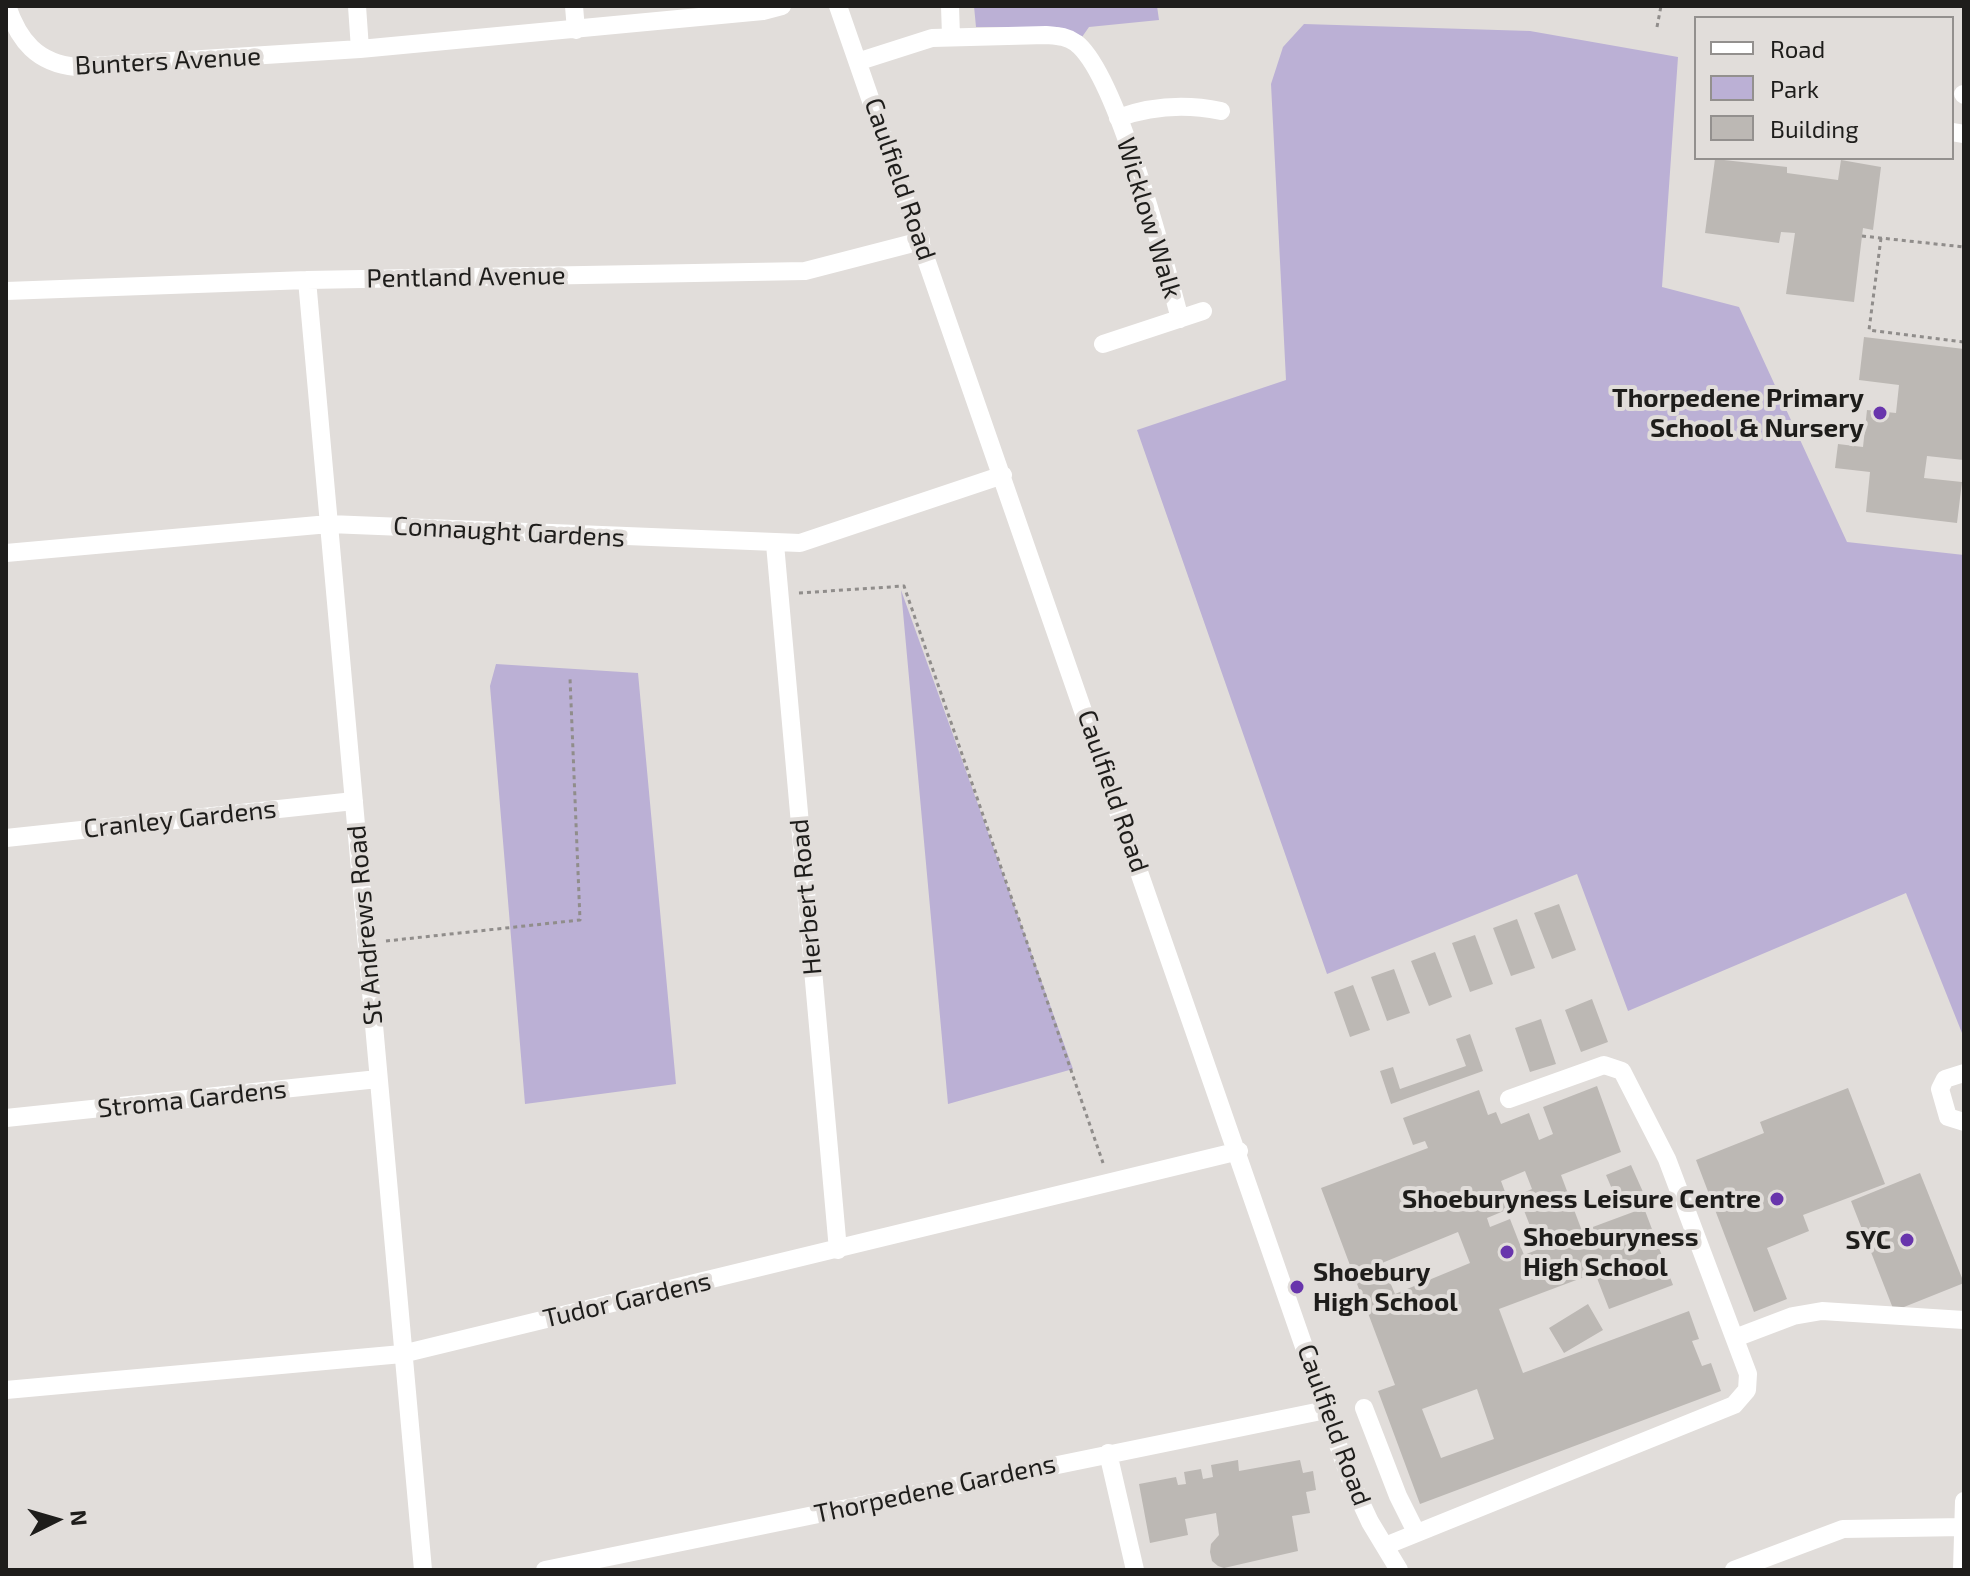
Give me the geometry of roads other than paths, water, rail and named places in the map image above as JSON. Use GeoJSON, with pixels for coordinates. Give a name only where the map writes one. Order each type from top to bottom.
{"type":"FeatureCollection","features":[{"type":"Feature","properties":{"kind":"street","name":"Bunters Avenue"},"geometry":{"type":"LineString","coordinates":[[7,6],[14,41],[45,60],[76,67],[360,49],[763,11],[782,6]]}},
{"type":"Feature","properties":{"kind":"street"},"geometry":{"type":"LineString","coordinates":[[357,6],[360,49]]}},
{"type":"Feature","properties":{"kind":"street"},"geometry":{"type":"LineString","coordinates":[[574,6],[576,30]]}},
{"type":"Feature","properties":{"kind":"street","name":"Caulfield Road"},"geometry":{"type":"LineString","coordinates":[[838,6],[860,61],[1239,1151],[1350,1479],[1399,1570]]}},
{"type":"Feature","properties":{"kind":"street"},"geometry":{"type":"LineString","coordinates":[[950,6],[951,36]]}},
{"type":"Feature","properties":{"kind":"street","name":"Wicklow Walk"},"geometry":{"type":"LineString","coordinates":[[860,61],[932,38],[951,36],[1065,36],[1078,44],[1089,58],[1118,118],[1180,319]]}},
{"type":"Feature","properties":{"kind":"street","name":"Wicklow Walk"},"geometry":{"type":"LineString","coordinates":[[1118,118],[1195,100],[1221,111]]}},
{"type":"Feature","properties":{"kind":"street","name":"Pentland Avenue"},"geometry":{"type":"LineString","coordinates":[[6,291],[307,280],[805,271],[921,241]]}},
{"type":"Feature","properties":{"kind":"street","name":"St Andrews Road"},"geometry":{"type":"LineString","coordinates":[[307,280],[423,1570]]}},
{"type":"Feature","properties":{"kind":"street"},"geometry":{"type":"LineString","coordinates":[[1103,344],[1203,311]]}},
{"type":"Feature","properties":{"kind":"street","name":"Connaught Gardens"},"geometry":{"type":"LineString","coordinates":[[6,553],[329,524],[800,543],[1003,475]]}},
{"type":"Feature","properties":{"kind":"street","name":"Herbert Road"},"geometry":{"type":"LineString","coordinates":[[775,544],[838,1250]]}},
{"type":"Feature","properties":{"kind":"street","name":"Cranley Gardens"},"geometry":{"type":"LineString","coordinates":[[6,838],[354,801]]}},
{"type":"Feature","properties":{"kind":"street"},"geometry":{"type":"LineString","coordinates":[[1385,1546],[1734,1405],[1742,1399],[1749,1382],[1667,1159],[1622,1071],[1604,1065],[1509,1099]]}},
{"type":"Feature","properties":{"kind":"street"},"geometry":{"type":"LineString","coordinates":[[1964,1073],[1945,1079],[1940,1089],[1948,1117],[1964,1122]]}},
{"type":"Feature","properties":{"kind":"street","name":"Stroma Gardens"},"geometry":{"type":"LineString","coordinates":[[6,1118],[378,1079]]}},
{"type":"Feature","properties":{"kind":"street","name":"Tudor Gardens"},"geometry":{"type":"LineString","coordinates":[[6,1390],[402,1354],[1239,1151]]}},
{"type":"Feature","properties":{"kind":"street"},"geometry":{"type":"LineString","coordinates":[[1735,1338],[1793,1316],[1822,1311],[1964,1320]]}},
{"type":"Feature","properties":{"kind":"street"},"geometry":{"type":"LineString","coordinates":[[1364,1408],[1398,1496],[1416,1532]]}},
{"type":"Feature","properties":{"kind":"street","name":"Thorpedene Gardens"},"geometry":{"type":"LineString","coordinates":[[545,1570],[1326,1410]]}},
{"type":"Feature","properties":{"kind":"street"},"geometry":{"type":"LineString","coordinates":[[1108,1453],[1135,1570]]}},
{"type":"Feature","properties":{"kind":"street"},"geometry":{"type":"LineString","coordinates":[[1962,1570],[1964,1501]]}},
{"type":"Feature","properties":{"kind":"street"},"geometry":{"type":"LineString","coordinates":[[1734,1570],[1843,1529],[1963,1527]]}},
{"type":"Feature","properties":{"kind":"place","name":"Thorpedene Primary School & Nursery"},"geometry":{"type":"Point","coordinates":[1880,413]}},
{"type":"Feature","properties":{"kind":"place","name":"Shoeburyness Leisure Centre"},"geometry":{"type":"Point","coordinates":[1777,1199]}},
{"type":"Feature","properties":{"kind":"place","name":"SYC"},"geometry":{"type":"Point","coordinates":[1907,1240]}},
{"type":"Feature","properties":{"kind":"place","name":"Shoeburyness High School"},"geometry":{"type":"Point","coordinates":[1507,1252]}},
{"type":"Feature","properties":{"kind":"place","name":"Shoebury High School"},"geometry":{"type":"Point","coordinates":[1297,1287]}}]}
